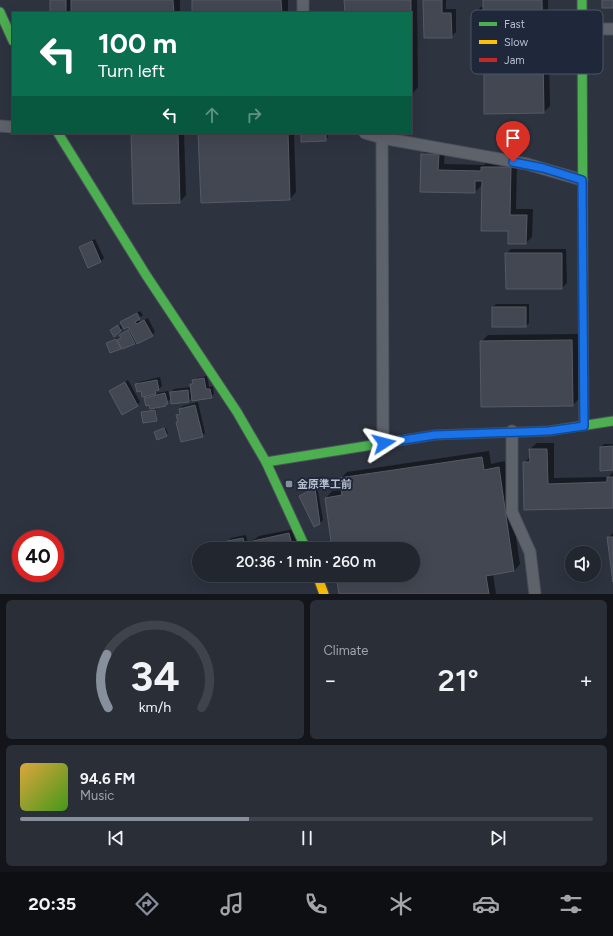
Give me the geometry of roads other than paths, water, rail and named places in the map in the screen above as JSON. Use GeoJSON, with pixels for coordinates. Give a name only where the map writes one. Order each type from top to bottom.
{"type":"FeatureCollection","features":[{"type":"Feature","properties":{"kind":"street"},"geometry":{"type":"LineString","coordinates":[[303,0],[303,12]]}},
{"type":"Feature","properties":{"kind":"street"},"geometry":{"type":"LineString","coordinates":[[0,12],[12,39]]}},
{"type":"Feature","properties":{"kind":"street"},"geometry":{"type":"LineString","coordinates":[[582,74],[584,426]]}},
{"type":"Feature","properties":{"kind":"street"},"geometry":{"type":"LineString","coordinates":[[0,126],[12,127]]}},
{"type":"Feature","properties":{"kind":"street"},"geometry":{"type":"LineString","coordinates":[[59,134],[146,275],[237,412],[266,462],[303,542]]}},
{"type":"Feature","properties":{"kind":"street"},"geometry":{"type":"LineString","coordinates":[[368,134],[382,138],[527,164],[582,180]]}},
{"type":"Feature","properties":{"kind":"street"},"geometry":{"type":"LineString","coordinates":[[382,138],[384,443]]}},
{"type":"Feature","properties":{"kind":"street"},"geometry":{"type":"LineString","coordinates":[[266,462],[435,435],[512,431],[549,431],[613,421]]}},
{"type":"Feature","properties":{"kind":"street"},"geometry":{"type":"LineString","coordinates":[[512,431],[512,512],[530,552],[535,594]]}},
{"type":"Feature","properties":{"kind":"street"},"geometry":{"type":"LineString","coordinates":[[320,582],[324,594]]}},
{"type":"Feature","properties":{"kind":"place","name":"金原準工前"},"geometry":{"type":"Point","coordinates":[289,484]}}]}
